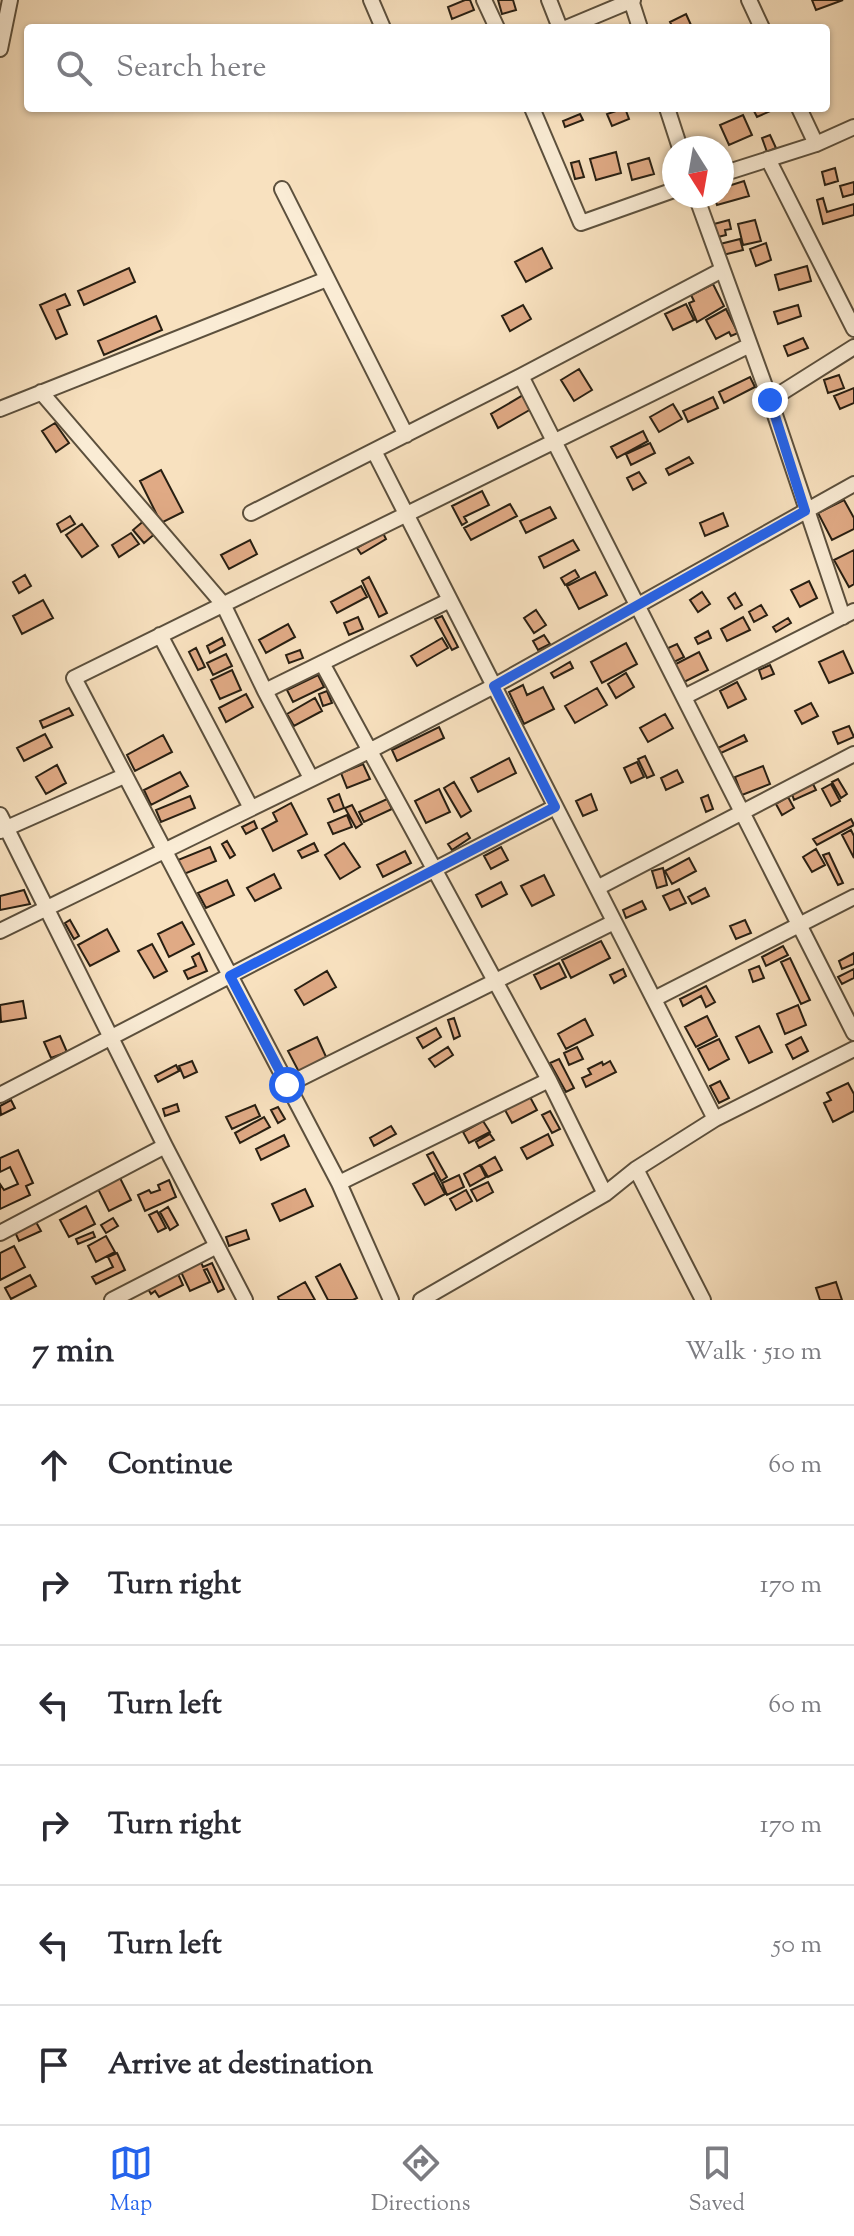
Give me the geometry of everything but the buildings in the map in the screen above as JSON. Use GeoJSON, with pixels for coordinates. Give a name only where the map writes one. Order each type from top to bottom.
{"type":"FeatureCollection","features":[{"type":"Feature","properties":{"kind":"street"},"geometry":{"type":"LineString","coordinates":[[0,49],[10,0]]}},
{"type":"Feature","properties":{"kind":"street"},"geometry":{"type":"LineString","coordinates":[[371,0],[381,24]]}},
{"type":"Feature","properties":{"kind":"street"},"geometry":{"type":"LineString","coordinates":[[484,0],[495,24]]}},
{"type":"Feature","properties":{"kind":"street"},"geometry":{"type":"LineString","coordinates":[[549,0],[558,24]]}},
{"type":"Feature","properties":{"kind":"street"},"geometry":{"type":"LineString","coordinates":[[575,24],[632,0],[639,24]]}},
{"type":"Feature","properties":{"kind":"street"},"geometry":{"type":"LineString","coordinates":[[749,0],[760,24]]}},
{"type":"Feature","properties":{"kind":"street"},"geometry":{"type":"LineString","coordinates":[[534,112],[581,223],[662,194]]}},
{"type":"Feature","properties":{"kind":"street"},"geometry":{"type":"LineString","coordinates":[[668,112],[676,136]]}},
{"type":"Feature","properties":{"kind":"street"},"geometry":{"type":"LineString","coordinates":[[801,112],[816,144]]}},
{"type":"Feature","properties":{"kind":"street"},"geometry":{"type":"LineString","coordinates":[[734,170],[816,144],[854,127]]}},
{"type":"Feature","properties":{"kind":"street"},"geometry":{"type":"LineString","coordinates":[[768,159],[854,329]]}},
{"type":"Feature","properties":{"kind":"street"},"geometry":{"type":"LineString","coordinates":[[282,189],[406,435]]}},
{"type":"Feature","properties":{"kind":"street"},"geometry":{"type":"LineString","coordinates":[[684,697],[848,614],[805,511],[770,400],[700,208]]}},
{"type":"Feature","properties":{"kind":"street"},"geometry":{"type":"LineString","coordinates":[[251,513],[722,270]]}},
{"type":"Feature","properties":{"kind":"street"},"geometry":{"type":"LineString","coordinates":[[0,409],[327,279]]}},
{"type":"Feature","properties":{"kind":"street"},"geometry":{"type":"LineString","coordinates":[[391,1300],[339,1183],[74,678],[748,346]]}},
{"type":"Feature","properties":{"kind":"street"},"geometry":{"type":"LineString","coordinates":[[770,400],[854,347]]}},
{"type":"Feature","properties":{"kind":"street"},"geometry":{"type":"LineString","coordinates":[[521,376],[854,1033]]}},
{"type":"Feature","properties":{"kind":"street"},"geometry":{"type":"LineString","coordinates":[[41,392],[223,604],[311,778]]}},
{"type":"Feature","properties":{"kind":"street"},"geometry":{"type":"LineString","coordinates":[[374,451],[715,1119]]}},
{"type":"Feature","properties":{"kind":"street"},"geometry":{"type":"LineString","coordinates":[[0,931],[371,750],[494,686],[854,484]]}},
{"type":"Feature","properties":{"kind":"street"},"geometry":{"type":"LineString","coordinates":[[265,691],[450,600]]}},
{"type":"Feature","properties":{"kind":"street"},"geometry":{"type":"LineString","coordinates":[[160,635],[251,808]]}},
{"type":"Feature","properties":{"kind":"street"},"geometry":{"type":"LineString","coordinates":[[322,663],[549,1080],[605,1194]]}},
{"type":"Feature","properties":{"kind":"street"},"geometry":{"type":"LineString","coordinates":[[597,888],[854,754]]}},
{"type":"Feature","properties":{"kind":"street"},"geometry":{"type":"LineString","coordinates":[[4,830],[124,776]]}},
{"type":"Feature","properties":{"kind":"street"},"geometry":{"type":"LineString","coordinates":[[0,1095],[555,807]]}},
{"type":"Feature","properties":{"kind":"street"},"geometry":{"type":"LineString","coordinates":[[0,815],[4,830],[245,1300]]}},
{"type":"Feature","properties":{"kind":"street"},"geometry":{"type":"LineString","coordinates":[[654,999],[854,897]]}},
{"type":"Feature","properties":{"kind":"street"},"geometry":{"type":"LineString","coordinates":[[287,1085],[614,922]]}},
{"type":"Feature","properties":{"kind":"street"},"geometry":{"type":"LineString","coordinates":[[421,1300],[605,1194],[636,1169],[715,1119],[854,1049]]}},
{"type":"Feature","properties":{"kind":"street"},"geometry":{"type":"LineString","coordinates":[[339,1183],[549,1080]]}},
{"type":"Feature","properties":{"kind":"street"},"geometry":{"type":"LineString","coordinates":[[0,1233],[165,1146]]}},
{"type":"Feature","properties":{"kind":"street"},"geometry":{"type":"LineString","coordinates":[[636,1169],[703,1300]]}},
{"type":"Feature","properties":{"kind":"street"},"geometry":{"type":"LineString","coordinates":[[112,1300],[141,1293],[217,1246]]}},
{"type":"Feature","properties":{"kind":"route"},"geometry":{"type":"LineString","coordinates":[[287,1085],[230,976],[555,807],[494,686],[805,511],[770,400]]}}]}
